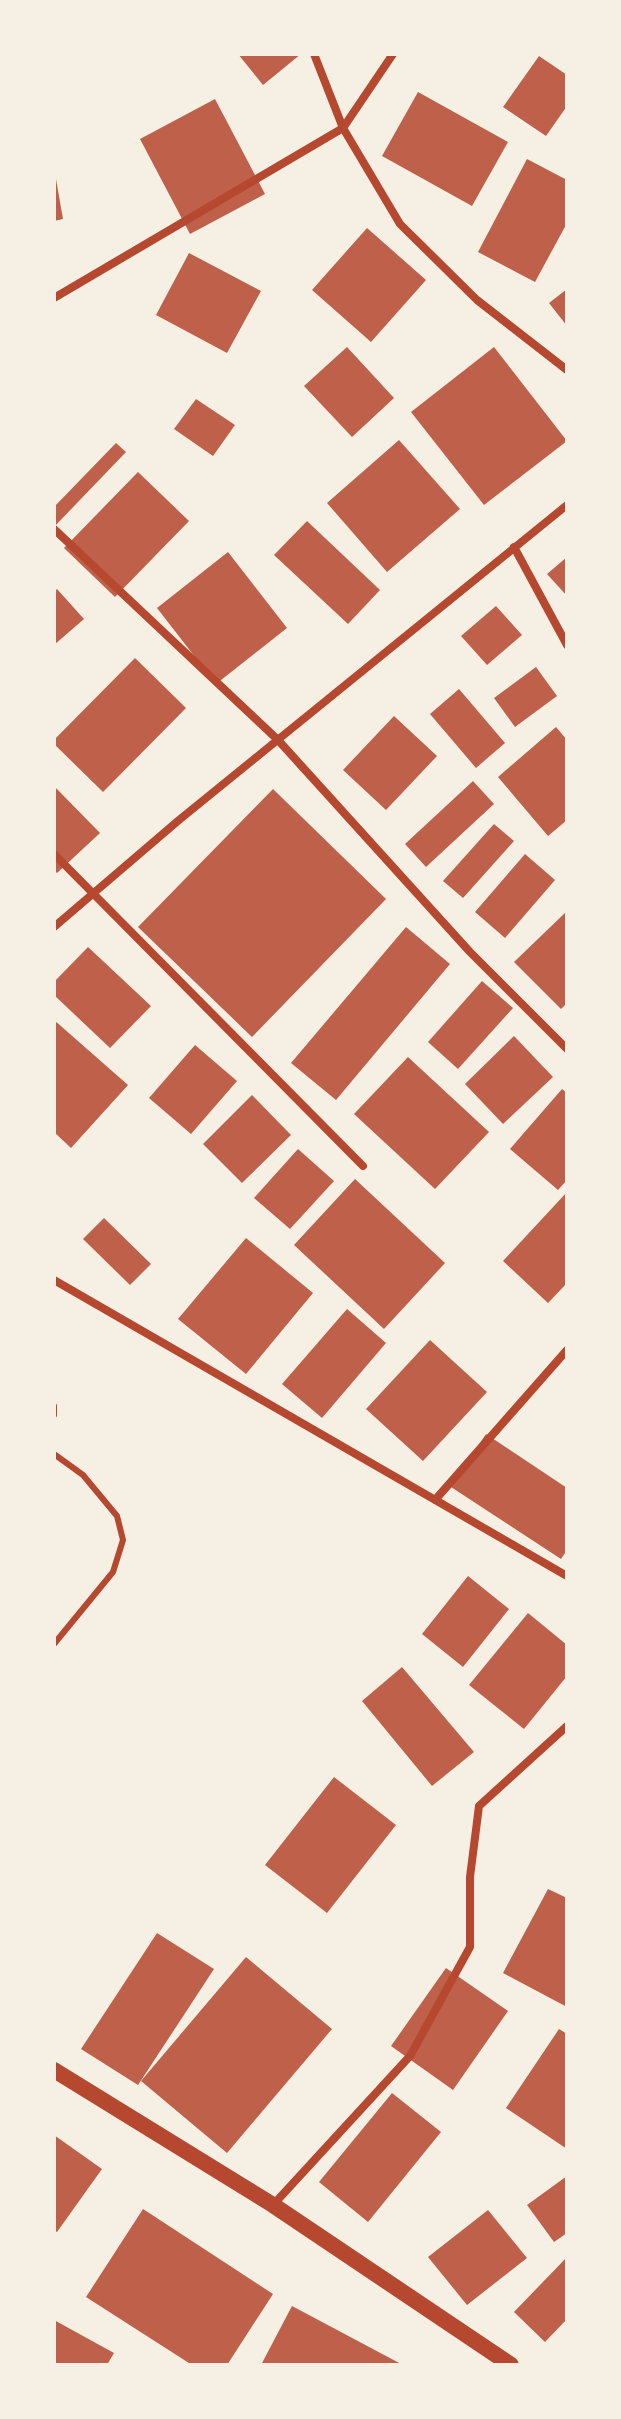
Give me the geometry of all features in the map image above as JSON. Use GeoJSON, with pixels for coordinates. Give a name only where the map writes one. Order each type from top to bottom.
{"type":"FeatureCollection","features":[{"type":"Feature","properties":{"kind":"main road"},"geometry":{"type":"LineString","coordinates":[[54,2070],[273,2205],[511,2365]]}},
{"type":"Feature","properties":{"kind":"street"},"geometry":{"type":"LineString","coordinates":[[314,54],[343,128],[400,224],[477,300],[567,370]]}},
{"type":"Feature","properties":{"kind":"street"},"geometry":{"type":"LineString","coordinates":[[54,298],[343,128],[393,54]]}},
{"type":"Feature","properties":{"kind":"street"},"geometry":{"type":"LineString","coordinates":[[54,927],[567,505]]}},
{"type":"Feature","properties":{"kind":"street"},"geometry":{"type":"LineString","coordinates":[[54,529],[278,740],[470,952],[567,1049]]}},
{"type":"Feature","properties":{"kind":"street"},"geometry":{"type":"LineString","coordinates":[[514,547],[567,645]]}},
{"type":"Feature","properties":{"kind":"street"},"geometry":{"type":"LineString","coordinates":[[54,854],[363,1166]]}},
{"type":"Feature","properties":{"kind":"street"},"geometry":{"type":"LineString","coordinates":[[54,1280],[567,1576]]}},
{"type":"Feature","properties":{"kind":"street"},"geometry":{"type":"LineString","coordinates":[[435,1500],[567,1350]]}},
{"type":"Feature","properties":{"kind":"street"},"geometry":{"type":"LineString","coordinates":[[273,2205],[410,2056],[470,1947],[470,1877],[479,1806],[567,1726]]}},
{"type":"Feature","properties":{"kind":"lane"},"geometry":{"type":"LineString","coordinates":[[54,1406],[54,1415]]}},
{"type":"Feature","properties":{"kind":"lane"},"geometry":{"type":"LineString","coordinates":[[54,1454],[83,1475],[117,1516],[123,1540],[113,1572],[54,1644]]}},
{"type":"Feature","properties":{"kind":"building"},"geometry":{"type":"Polygon","coordinates":[[[238,54],[301,54],[263,85],[238,54]]]}},
{"type":"Feature","properties":{"kind":"building"},"geometry":{"type":"Polygon","coordinates":[[[539,56],[567,75],[567,106],[546,136],[503,107],[539,56]]]}},
{"type":"Feature","properties":{"kind":"building"},"geometry":{"type":"Polygon","coordinates":[[[418,92],[508,142],[472,206],[382,156],[418,92]]]}},
{"type":"Feature","properties":{"kind":"building"},"geometry":{"type":"Polygon","coordinates":[[[215,99],[265,194],[190,234],[140,139],[215,99]]]}},
{"type":"Feature","properties":{"kind":"building"},"geometry":{"type":"Polygon","coordinates":[[[527,159],[567,180],[567,223],[535,282],[478,252],[527,159]]]}},
{"type":"Feature","properties":{"kind":"building"},"geometry":{"type":"Polygon","coordinates":[[[54,180],[63,219],[54,221],[54,180]]]}},
{"type":"Feature","properties":{"kind":"building"},"geometry":{"type":"Polygon","coordinates":[[[367,228],[426,280],[371,342],[312,290],[367,228]]]}},
{"type":"Feature","properties":{"kind":"building"},"geometry":{"type":"Polygon","coordinates":[[[189,253],[261,291],[227,353],[156,315],[189,253]]]}},
{"type":"Feature","properties":{"kind":"building"},"geometry":{"type":"Polygon","coordinates":[[[567,289],[567,326],[549,303],[567,289]]]}},
{"type":"Feature","properties":{"kind":"building"},"geometry":{"type":"Polygon","coordinates":[[[347,347],[394,398],[352,437],[304,386],[347,347]]]}},
{"type":"Feature","properties":{"kind":"building"},"geometry":{"type":"Polygon","coordinates":[[[494,347],[567,441],[484,505],[411,412],[494,347]]]}},
{"type":"Feature","properties":{"kind":"building"},"geometry":{"type":"Polygon","coordinates":[[[196,399],[235,425],[213,456],[174,429],[196,399]]]}},
{"type":"Feature","properties":{"kind":"building"},"geometry":{"type":"Polygon","coordinates":[[[399,440],[460,509],[387,572],[327,503],[399,440]]]}},
{"type":"Feature","properties":{"kind":"building"},"geometry":{"type":"Polygon","coordinates":[[[116,443],[126,452],[54,527],[54,507],[116,443]]]}},
{"type":"Feature","properties":{"kind":"building"},"geometry":{"type":"Polygon","coordinates":[[[138,472],[189,521],[115,597],[64,548],[138,472]]]}},
{"type":"Feature","properties":{"kind":"building"},"geometry":{"type":"Polygon","coordinates":[[[307,521],[380,590],[348,624],[274,555],[307,521]]]}},
{"type":"Feature","properties":{"kind":"building"},"geometry":{"type":"Polygon","coordinates":[[[228,552],[287,628],[216,684],[157,608],[228,552]]]}},
{"type":"Feature","properties":{"kind":"building"},"geometry":{"type":"Polygon","coordinates":[[[567,557],[567,596],[547,574],[567,557]]]}},
{"type":"Feature","properties":{"kind":"building"},"geometry":{"type":"Polygon","coordinates":[[[57,589],[84,619],[54,645],[54,592],[57,589]]]}},
{"type":"Feature","properties":{"kind":"building"},"geometry":{"type":"Polygon","coordinates":[[[496,606],[522,635],[487,665],[461,636],[496,606]]]}},
{"type":"Feature","properties":{"kind":"building"},"geometry":{"type":"Polygon","coordinates":[[[135,658],[186,708],[103,792],[54,744],[54,740],[135,658]]]}},
{"type":"Feature","properties":{"kind":"building"},"geometry":{"type":"Polygon","coordinates":[[[536,667],[557,696],[515,727],[494,698],[536,667]]]}},
{"type":"Feature","properties":{"kind":"building"},"geometry":{"type":"Polygon","coordinates":[[[459,689],[505,743],[476,768],[430,714],[459,689]]]}},
{"type":"Feature","properties":{"kind":"building"},"geometry":{"type":"Polygon","coordinates":[[[394,716],[437,756],[386,810],[343,770],[394,716]]]}},
{"type":"Feature","properties":{"kind":"building"},"geometry":{"type":"Polygon","coordinates":[[[556,727],[567,740],[567,820],[548,836],[498,777],[556,727]]]}},
{"type":"Feature","properties":{"kind":"building"},"geometry":{"type":"Polygon","coordinates":[[[473,781],[494,804],[426,867],[405,844],[473,781]]]}},
{"type":"Feature","properties":{"kind":"building"},"geometry":{"type":"Polygon","coordinates":[[[54,786],[100,833],[57,873],[54,870],[54,786]]]}},
{"type":"Feature","properties":{"kind":"building"},"geometry":{"type":"Polygon","coordinates":[[[273,789],[386,899],[252,1037],[138,927],[273,789]]]}},
{"type":"Feature","properties":{"kind":"building"},"geometry":{"type":"Polygon","coordinates":[[[494,824],[514,841],[463,898],[443,881],[494,824]]]}},
{"type":"Feature","properties":{"kind":"building"},"geometry":{"type":"Polygon","coordinates":[[[525,854],[555,880],[505,938],[475,912],[525,854]]]}},
{"type":"Feature","properties":{"kind":"building"},"geometry":{"type":"Polygon","coordinates":[[[567,911],[567,1003],[561,1009],[514,962],[567,911]]]}},
{"type":"Feature","properties":{"kind":"building"},"geometry":{"type":"Polygon","coordinates":[[[406,927],[450,964],[336,1100],[291,1063],[406,927]]]}},
{"type":"Feature","properties":{"kind":"building"},"geometry":{"type":"Polygon","coordinates":[[[88,947],[151,1006],[110,1048],[54,995],[54,982],[88,947]]]}},
{"type":"Feature","properties":{"kind":"building"},"geometry":{"type":"Polygon","coordinates":[[[482,981],[513,1008],[458,1069],[428,1042],[482,981]]]}},
{"type":"Feature","properties":{"kind":"building"},"geometry":{"type":"Polygon","coordinates":[[[54,1020],[128,1085],[71,1148],[54,1132],[54,1020]]]}},
{"type":"Feature","properties":{"kind":"building"},"geometry":{"type":"Polygon","coordinates":[[[514,1036],[553,1077],[503,1124],[465,1084],[514,1036]]]}},
{"type":"Feature","properties":{"kind":"building"},"geometry":{"type":"Polygon","coordinates":[[[195,1045],[237,1081],[191,1134],[149,1098],[195,1045]]]}},
{"type":"Feature","properties":{"kind":"building"},"geometry":{"type":"Polygon","coordinates":[[[408,1057],[489,1132],[435,1189],[354,1114],[408,1057]]]}},
{"type":"Feature","properties":{"kind":"building"},"geometry":{"type":"Polygon","coordinates":[[[562,1089],[567,1093],[567,1180],[558,1190],[510,1149],[562,1089]]]}},
{"type":"Feature","properties":{"kind":"building"},"geometry":{"type":"Polygon","coordinates":[[[252,1095],[291,1135],[242,1183],[203,1144],[252,1095]]]}},
{"type":"Feature","properties":{"kind":"building"},"geometry":{"type":"Polygon","coordinates":[[[298,1149],[334,1181],[290,1229],[254,1198],[298,1149]]]}},
{"type":"Feature","properties":{"kind":"building"},"geometry":{"type":"Polygon","coordinates":[[[355,1179],[445,1263],[384,1329],[294,1245],[355,1179]]]}},
{"type":"Feature","properties":{"kind":"building"},"geometry":{"type":"Polygon","coordinates":[[[567,1192],[567,1283],[548,1303],[503,1261],[567,1192]]]}},
{"type":"Feature","properties":{"kind":"building"},"geometry":{"type":"Polygon","coordinates":[[[104,1218],[151,1264],[130,1285],[83,1239],[104,1218]]]}},
{"type":"Feature","properties":{"kind":"building"},"geometry":{"type":"Polygon","coordinates":[[[246,1238],[313,1293],[246,1374],[178,1319],[246,1238]]]}},
{"type":"Feature","properties":{"kind":"building"},"geometry":{"type":"Polygon","coordinates":[[[347,1309],[386,1343],[322,1418],[282,1384],[347,1309]]]}},
{"type":"Feature","properties":{"kind":"building"},"geometry":{"type":"Polygon","coordinates":[[[430,1340],[487,1392],[423,1461],[366,1409],[430,1340]]]}},
{"type":"Feature","properties":{"kind":"building"},"geometry":{"type":"Polygon","coordinates":[[[486,1434],[567,1488],[567,1550],[561,1559],[451,1487],[486,1434]]]}},
{"type":"Feature","properties":{"kind":"building"},"geometry":{"type":"Polygon","coordinates":[[[468,1576],[509,1609],[463,1667],[422,1634],[468,1576]]]}},
{"type":"Feature","properties":{"kind":"building"},"geometry":{"type":"Polygon","coordinates":[[[528,1613],[567,1645],[567,1676],[524,1729],[469,1685],[528,1613]]]}},
{"type":"Feature","properties":{"kind":"building"},"geometry":{"type":"Polygon","coordinates":[[[402,1667],[474,1752],[432,1786],[362,1701],[402,1667]]]}},
{"type":"Feature","properties":{"kind":"building"},"geometry":{"type":"Polygon","coordinates":[[[334,1777],[396,1825],[327,1913],[265,1865],[334,1777]]]}},
{"type":"Feature","properties":{"kind":"building"},"geometry":{"type":"Polygon","coordinates":[[[548,1889],[567,1898],[567,2007],[503,1973],[548,1889]]]}},
{"type":"Feature","properties":{"kind":"building"},"geometry":{"type":"Polygon","coordinates":[[[157,1933],[214,1969],[138,2085],[81,2049],[157,1933]]]}},
{"type":"Feature","properties":{"kind":"building"},"geometry":{"type":"Polygon","coordinates":[[[246,1957],[332,2029],[227,2153],[141,2081],[246,1957]]]}},
{"type":"Feature","properties":{"kind":"building"},"geometry":{"type":"Polygon","coordinates":[[[446,1968],[508,2011],[453,2090],[391,2046],[446,1968]]]}},
{"type":"Feature","properties":{"kind":"building"},"geometry":{"type":"Polygon","coordinates":[[[559,2029],[567,2034],[567,2149],[506,2108],[559,2029]]]}},
{"type":"Feature","properties":{"kind":"building"},"geometry":{"type":"Polygon","coordinates":[[[392,2093],[441,2132],[368,2222],[319,2182],[392,2093]]]}},
{"type":"Feature","properties":{"kind":"building"},"geometry":{"type":"Polygon","coordinates":[[[54,2135],[102,2169],[57,2232],[54,2230],[54,2135]]]}},
{"type":"Feature","properties":{"kind":"building"},"geometry":{"type":"Polygon","coordinates":[[[567,2176],[567,2233],[554,2242],[527,2205],[567,2176]]]}},
{"type":"Feature","properties":{"kind":"building"},"geometry":{"type":"Polygon","coordinates":[[[143,2209],[273,2294],[227,2365],[192,2365],[86,2297],[143,2209]]]}},
{"type":"Feature","properties":{"kind":"building"},"geometry":{"type":"Polygon","coordinates":[[[488,2210],[527,2258],[467,2305],[428,2257],[488,2210]]]}},
{"type":"Feature","properties":{"kind":"building"},"geometry":{"type":"Polygon","coordinates":[[[567,2257],[567,2319],[545,2342],[514,2312],[567,2257]]]}},
{"type":"Feature","properties":{"kind":"building"},"geometry":{"type":"Polygon","coordinates":[[[292,2306],[403,2365],[261,2365],[292,2306]]]}},
{"type":"Feature","properties":{"kind":"building"},"geometry":{"type":"Polygon","coordinates":[[[54,2320],[114,2353],[107,2365],[54,2365],[54,2320]]]}}]}
